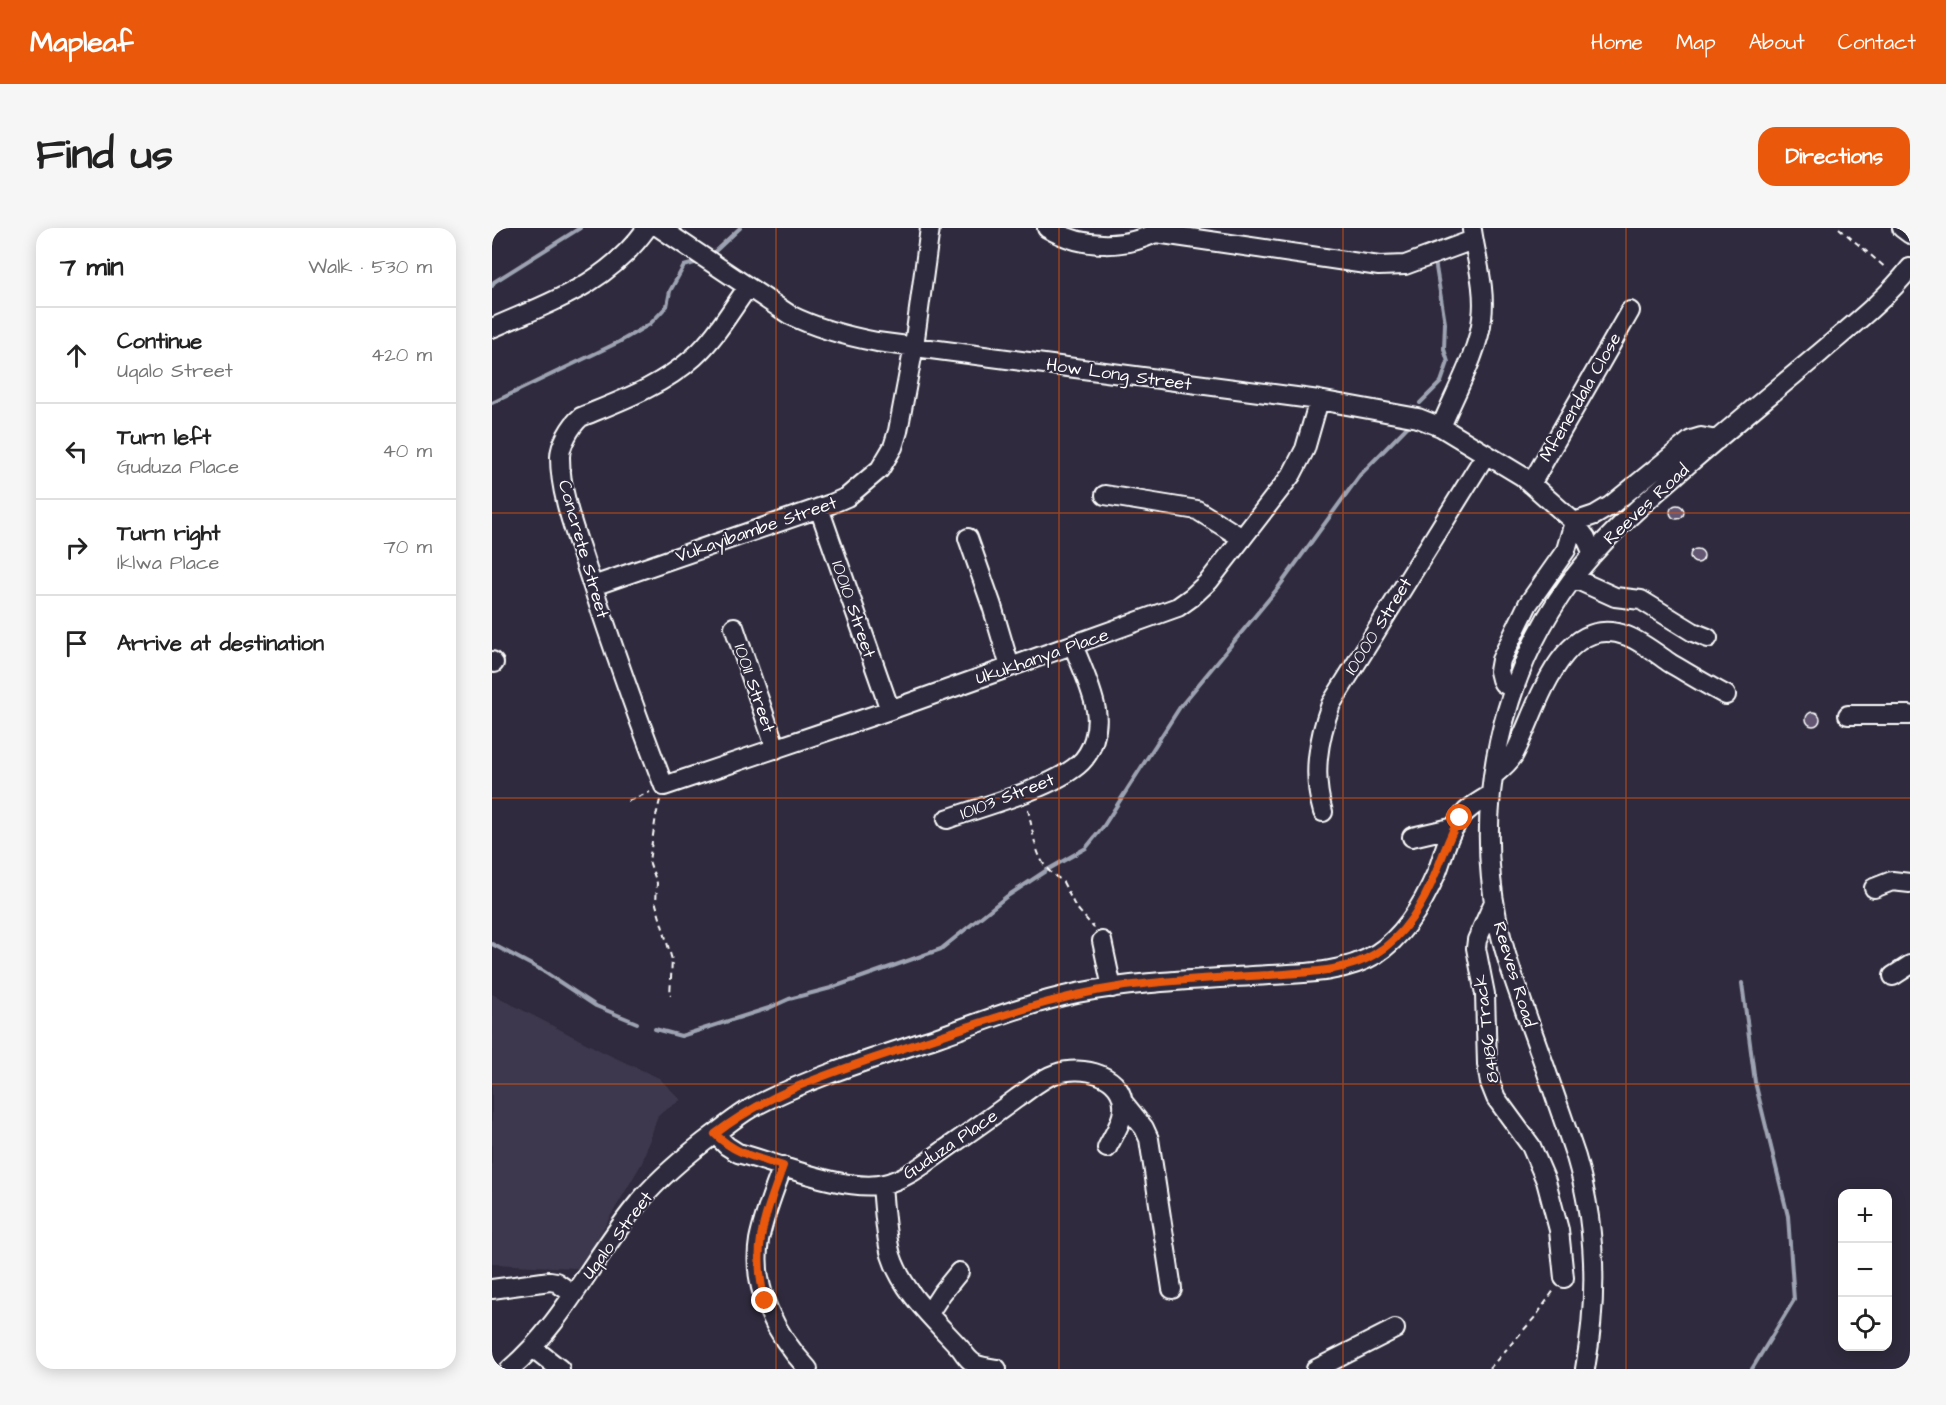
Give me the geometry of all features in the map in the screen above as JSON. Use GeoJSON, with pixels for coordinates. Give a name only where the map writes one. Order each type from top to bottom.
{"type":"FeatureCollection","features":[{"type":"Feature","properties":{"kind":"street"},"geometry":{"type":"LineString","coordinates":[[492,328],[600,277],[634,246],[647,228]]}},
{"type":"Feature","properties":{"kind":"street","name":"How Long Street"},"geometry":{"type":"LineString","coordinates":[[660,228],[790,315],[828,332],[877,342],[1319,400],[1408,415],[1441,427],[1531,484],[1574,522],[1586,538],[1593,554]]}},
{"type":"Feature","properties":{"kind":"street"},"geometry":{"type":"LineString","coordinates":[[1047,228],[1072,240],[1095,244],[1127,243],[1160,231],[1386,267],[1418,261],[1473,234],[1483,299],[1482,319],[1477,342],[1441,427]]}},
{"type":"Feature","properties":{"kind":"street"},"geometry":{"type":"LineString","coordinates":[[1902,228],[1910,234]]}},
{"type":"Feature","properties":{"kind":"street","name":"Vukayibambe Street"},"geometry":{"type":"LineString","coordinates":[[593,586],[847,497],[880,469],[888,458],[898,431],[914,346],[925,229]]}},
{"type":"Feature","properties":{"kind":"street","name":"Reeves Road"},"geometry":{"type":"LineString","coordinates":[[1585,1369],[1595,1283],[1590,1218],[1585,1190],[1576,1157],[1505,951],[1494,902],[1490,854],[1490,795],[1502,729],[1528,654],[1546,619],[1573,578],[1593,554],[1626,520],[1717,440],[1907,278]]}},
{"type":"Feature","properties":{"kind":"street","name":"Concrete Street"},"geometry":{"type":"LineString","coordinates":[[664,786],[593,586],[570,513],[561,465],[561,451],[574,423],[581,417],[640,392],[681,368],[705,346],[748,287]]}},
{"type":"Feature","properties":{"kind":"street","name":"Mfenendala Close"},"geometry":{"type":"LineString","coordinates":[[1531,484],[1629,311]]}},
{"type":"Feature","properties":{"kind":"street","name":"Ukukhanya Place"},"geometry":{"type":"LineString","coordinates":[[664,786],[1146,620],[1186,602],[1209,581],[1279,493],[1305,449],[1319,400]]}},
{"type":"Feature","properties":{"kind":"street"},"geometry":{"type":"LineString","coordinates":[[1514,689],[1503,683],[1501,679],[1499,671],[1501,660],[1528,604],[1566,550],[1574,522],[1595,515],[1610,506],[1691,440],[1701,437],[1717,440]]}},
{"type":"Feature","properties":{"kind":"street","name":"10000 Street"},"geometry":{"type":"LineString","coordinates":[[1323,813],[1317,782],[1317,763],[1323,727],[1330,704],[1486,454]]}},
{"type":"Feature","properties":{"kind":"street"},"geometry":{"type":"LineString","coordinates":[[1105,495],[1197,510],[1242,538]]}},
{"type":"Feature","properties":{"kind":"street","name":"10010 Street"},"geometry":{"type":"LineString","coordinates":[[819,508],[890,710]]}},
{"type":"Feature","properties":{"kind":"street"},"geometry":{"type":"LineString","coordinates":[[968,538],[1010,667]]}},
{"type":"Feature","properties":{"kind":"street"},"geometry":{"type":"LineString","coordinates":[[1573,578],[1615,597],[1641,600],[1693,632],[1708,638]]}},
{"type":"Feature","properties":{"kind":"street","name":"10011 Street"},"geometry":{"type":"LineString","coordinates":[[735,627],[776,749]]}},
{"type":"Feature","properties":{"kind":"street"},"geometry":{"type":"LineString","coordinates":[[1493,776],[1513,756],[1548,680],[1566,652],[1591,634],[1611,632],[1628,636],[1696,679],[1726,694]]}},
{"type":"Feature","properties":{"kind":"street","name":"10103 Street"},"geometry":{"type":"LineString","coordinates":[[947,819],[1048,782],[1075,767],[1086,756],[1092,745],[1096,710],[1073,645]]}},
{"type":"Feature","properties":{"kind":"street"},"geometry":{"type":"LineString","coordinates":[[1848,715],[1910,715]]}},
{"type":"Feature","properties":{"kind":"street","name":"Uqalo Street"},"geometry":{"type":"LineString","coordinates":[[510,1369],[533,1347],[640,1201],[697,1147],[748,1110],[791,1089],[830,1074],[1033,1005],[1079,993],[1151,983],[1310,972],[1352,965],[1385,947],[1407,924],[1436,874],[1455,827],[1464,814],[1490,795]]}},
{"type":"Feature","properties":{"kind":"street"},"geometry":{"type":"LineString","coordinates":[[1412,837],[1455,827]]}},
{"type":"Feature","properties":{"kind":"street"},"geometry":{"type":"LineString","coordinates":[[1874,888],[1892,881],[1910,883]]}},
{"type":"Feature","properties":{"kind":"street","name":"84186 Track"},"geometry":{"type":"LineString","coordinates":[[1494,902],[1477,940],[1476,948],[1485,994],[1488,1074],[1496,1098],[1531,1146],[1546,1180],[1559,1230],[1564,1278]]}},
{"type":"Feature","properties":{"kind":"street"},"geometry":{"type":"LineString","coordinates":[[1102,941],[1112,988]]}},
{"type":"Feature","properties":{"kind":"street"},"geometry":{"type":"LineString","coordinates":[[1893,976],[1910,965]]}},
{"type":"Feature","properties":{"kind":"street","name":"Guduza Place"},"geometry":{"type":"LineString","coordinates":[[715,1134],[738,1153],[841,1183],[870,1186],[882,1185],[909,1175],[1033,1087],[1055,1074],[1084,1071],[1101,1074],[1118,1089],[1123,1102]]}},
{"type":"Feature","properties":{"kind":"street"},"geometry":{"type":"LineString","coordinates":[[1107,1148],[1120,1123],[1123,1102]]}},
{"type":"Feature","properties":{"kind":"street"},"geometry":{"type":"LineString","coordinates":[[1123,1102],[1134,1113],[1149,1139],[1172,1289]]}},
{"type":"Feature","properties":{"kind":"street"},"geometry":{"type":"LineString","coordinates":[[783,1166],[761,1231],[758,1250],[759,1270],[765,1301],[774,1323],[782,1338],[808,1369]]}},
{"type":"Feature","properties":{"kind":"street"},"geometry":{"type":"LineString","coordinates":[[882,1185],[892,1256],[907,1287],[961,1348],[968,1360],[976,1365],[997,1369]]}},
{"type":"Feature","properties":{"kind":"street"},"geometry":{"type":"LineString","coordinates":[[929,1313],[960,1272]]}},
{"type":"Feature","properties":{"kind":"street"},"geometry":{"type":"LineString","coordinates":[[492,1289],[550,1281],[556,1282],[573,1294]]}},
{"type":"Feature","properties":{"kind":"street"},"geometry":{"type":"LineString","coordinates":[[1316,1369],[1395,1329]]}},
{"type":"Feature","properties":{"kind":"street"},"geometry":{"type":"LineString","coordinates":[[533,1347],[560,1369]]}},
{"type":"Feature","properties":{"kind":"path"},"geometry":{"type":"LineString","coordinates":[[1839,228],[1907,278]]}},
{"type":"Feature","properties":{"kind":"path"},"geometry":{"type":"LineString","coordinates":[[628,801],[664,786]]}},
{"type":"Feature","properties":{"kind":"path"},"geometry":{"type":"LineString","coordinates":[[664,786],[656,816],[649,861],[657,883],[656,904],[672,960],[670,996]]}},
{"type":"Feature","properties":{"kind":"path"},"geometry":{"type":"LineString","coordinates":[[1023,792],[1041,863],[1055,877],[1062,880],[1075,906],[1089,920],[1102,941]]}},
{"type":"Feature","properties":{"kind":"path"},"geometry":{"type":"LineString","coordinates":[[1490,1369],[1536,1316],[1564,1278]]}},
{"type":"Feature","properties":{"kind":"shaded area"},"geometry":{"type":"Polygon","coordinates":[[[492,994],[605,1053],[659,1078],[681,1100],[658,1115],[642,1163],[593,1246],[577,1268],[492,1264],[492,994]]]}},
{"type":"Feature","properties":{"kind":"building"},"geometry":{"type":"Polygon","coordinates":[[[1677,505],[1682,507],[1684,512],[1682,517],[1677,519],[1672,517],[1670,512],[1672,507],[1677,505]]]}},
{"type":"Feature","properties":{"kind":"building"},"geometry":{"type":"Polygon","coordinates":[[[1697,549],[1702,551],[1704,556],[1702,561],[1697,563],[1692,561],[1690,556],[1692,551],[1697,549]]]}},
{"type":"Feature","properties":{"kind":"building"},"geometry":{"type":"Polygon","coordinates":[[[1813,712],[1818,714],[1820,719],[1818,724],[1813,726],[1808,724],[1806,719],[1808,714],[1813,712]]]}},
{"type":"Feature","properties":{"kind":"waterway"},"geometry":{"type":"LineString","coordinates":[[492,286],[494,282],[580,228]]}},
{"type":"Feature","properties":{"kind":"waterway"},"geometry":{"type":"LineString","coordinates":[[710,256],[740,228]]}},
{"type":"Feature","properties":{"kind":"waterway"},"geometry":{"type":"LineString","coordinates":[[1420,403],[1441,382],[1448,362],[1444,349],[1445,323],[1435,261]]}},
{"type":"Feature","properties":{"kind":"waterway"},"geometry":{"type":"LineString","coordinates":[[492,403],[619,342],[650,324],[667,306],[670,291],[684,266],[698,262]]}},
{"type":"Feature","properties":{"kind":"waterway"},"geometry":{"type":"LineString","coordinates":[[655,1029],[681,1036],[769,1008],[789,999],[831,988],[941,949],[1006,897],[1086,848],[1103,827],[1180,707],[1278,588],[1360,475],[1408,426]]}},
{"type":"Feature","properties":{"kind":"waterway"},"geometry":{"type":"LineString","coordinates":[[492,944],[543,971],[596,1006],[637,1023]]}},
{"type":"Feature","properties":{"kind":"waterway"},"geometry":{"type":"LineString","coordinates":[[1742,983],[1755,1082],[1788,1216],[1794,1300],[1752,1369]]}},
{"type":"Feature","properties":{"kind":"route"},"geometry":{"type":"LineString","coordinates":[[765,1301],[759,1270],[759,1241],[783,1166],[738,1153],[727,1146],[715,1134],[732,1121],[748,1110],[791,1089],[881,1056],[1057,998],[1151,983],[1310,972],[1352,965],[1385,947],[1407,924],[1436,874],[1446,844],[1460,818]]}}]}
